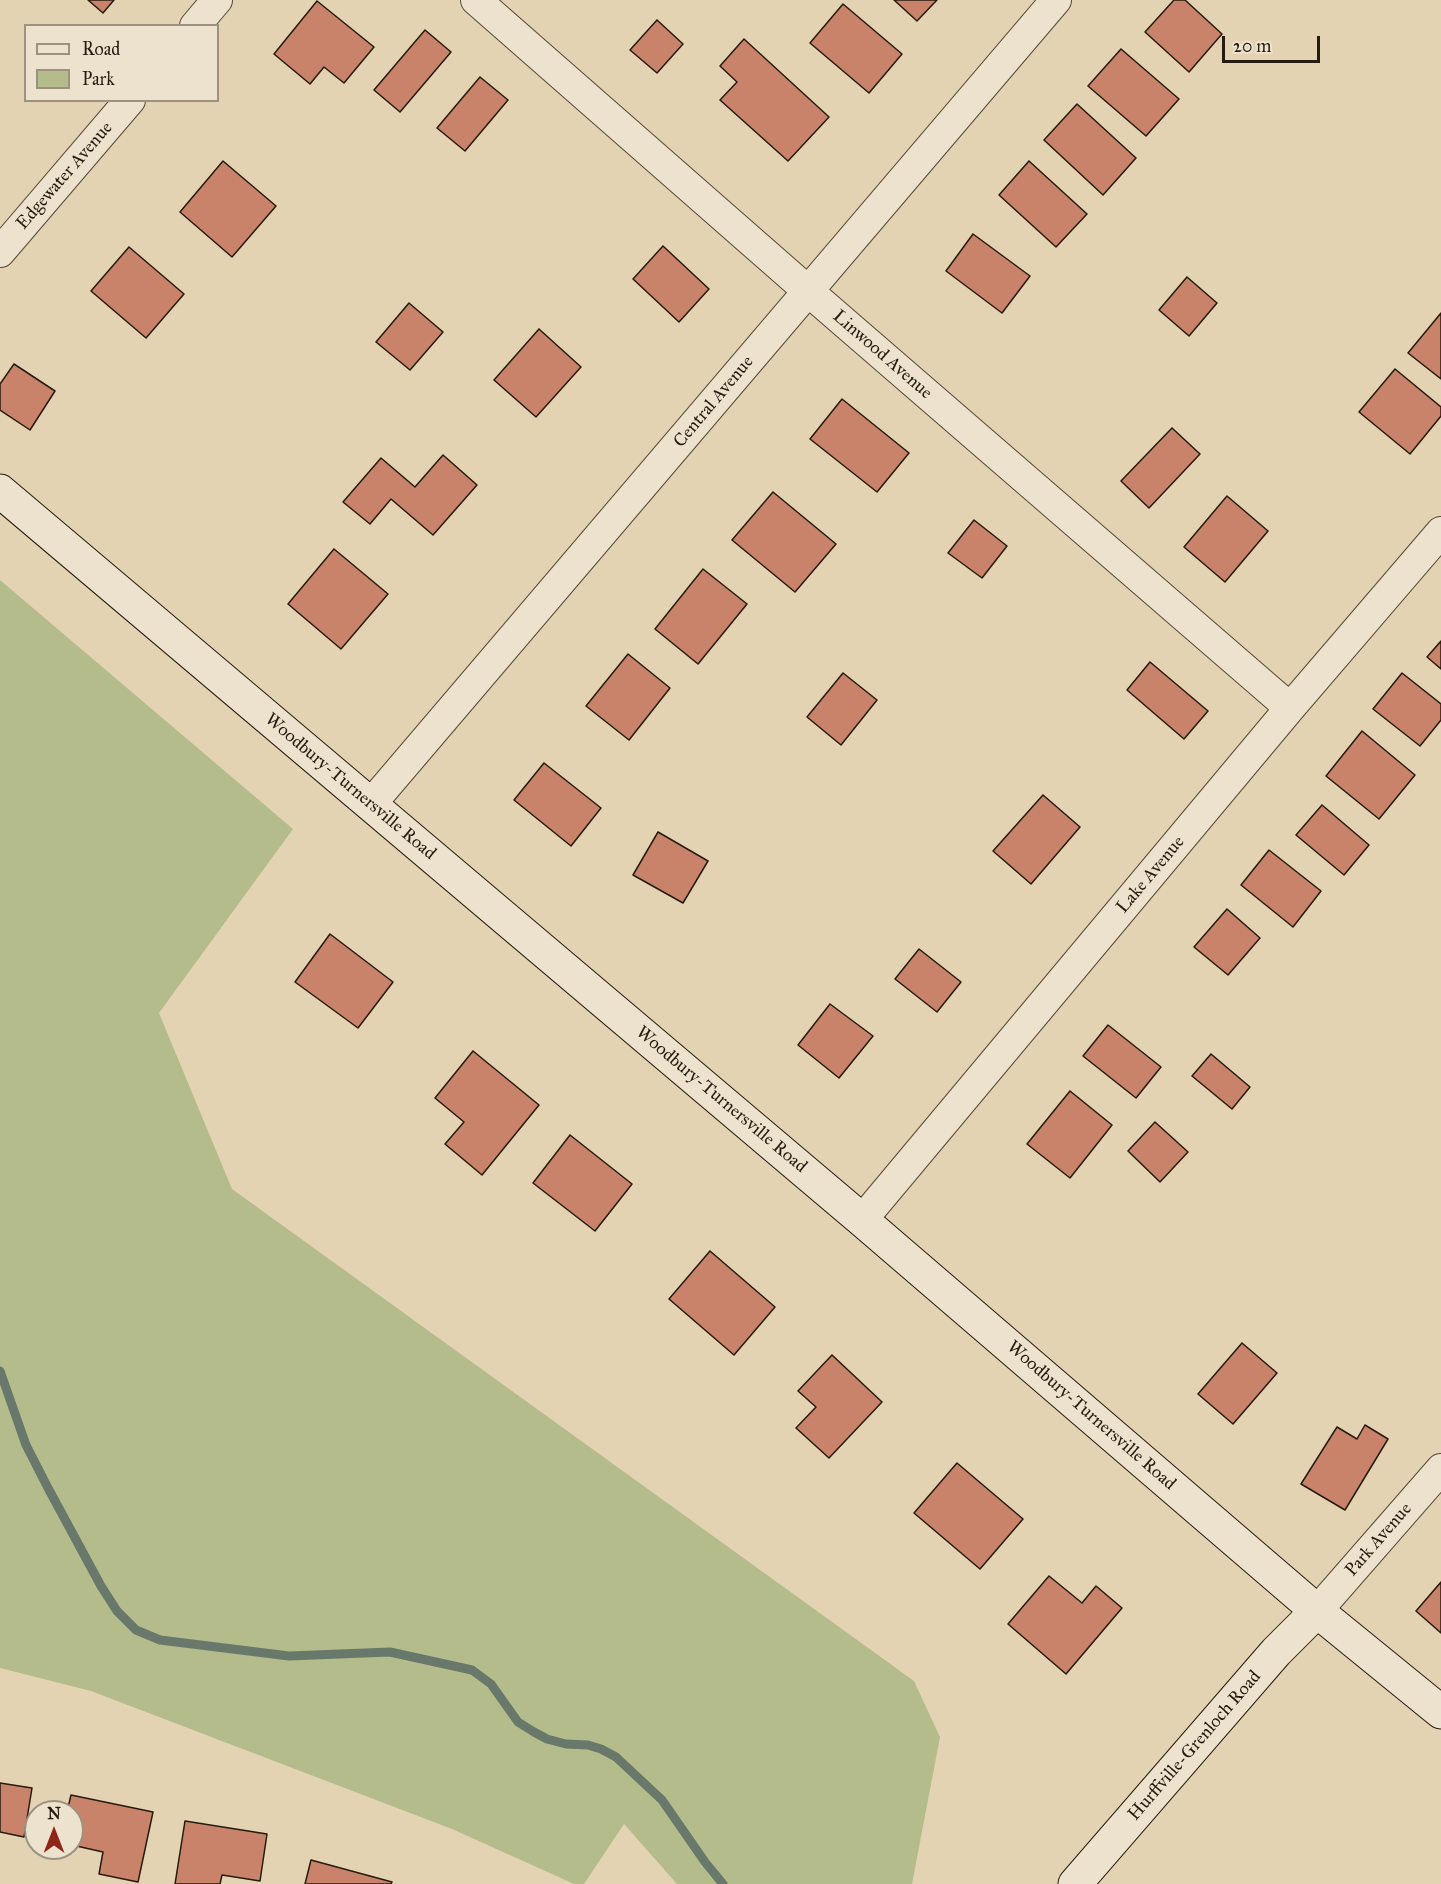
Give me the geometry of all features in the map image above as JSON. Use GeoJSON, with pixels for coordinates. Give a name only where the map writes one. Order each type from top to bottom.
{"type":"FeatureCollection","features":[{"type":"Feature","properties":{"kind":"main road","name":"Woodbury-Turnersville Road"},"geometry":{"type":"LineString","coordinates":[[0,491],[862,1220],[1317,1611],[1441,1712]]}},
{"type":"Feature","properties":{"kind":"main road","name":"Hurffville-Grenloch Road"},"geometry":{"type":"LineString","coordinates":[[1076,1884],[1276,1652],[1317,1611]]}},
{"type":"Feature","properties":{"kind":"street"},"geometry":{"type":"LineString","coordinates":[[197,24],[217,0]]}},
{"type":"Feature","properties":{"kind":"street","name":"Linwood Avenue"},"geometry":{"type":"LineString","coordinates":[[476,0],[1290,708]]}},
{"type":"Feature","properties":{"kind":"street","name":"Central Avenue"},"geometry":{"type":"LineString","coordinates":[[371,804],[1056,0]]}},
{"type":"Feature","properties":{"kind":"street","name":"Edgewater Avenue"},"geometry":{"type":"LineString","coordinates":[[0,252],[128,102]]}},
{"type":"Feature","properties":{"kind":"street","name":"Lake Avenue"},"geometry":{"type":"LineString","coordinates":[[862,1220],[1290,708],[1441,532]]}},
{"type":"Feature","properties":{"kind":"street","name":"Park Avenue"},"geometry":{"type":"LineString","coordinates":[[1317,1611],[1441,1469]]}},
{"type":"Feature","properties":{"kind":"green space"},"geometry":{"type":"Polygon","coordinates":[[[0,580],[293,829],[159,1013],[232,1189],[914,1681],[940,1737],[912,1884],[677,1884],[624,1824],[584,1884],[574,1884],[452,1829],[91,1691],[0,1668],[0,580]]]}},
{"type":"Feature","properties":{"kind":"building"},"geometry":{"type":"Polygon","coordinates":[[[88,0],[114,0],[103,13],[88,0]]]}},
{"type":"Feature","properties":{"kind":"building"},"geometry":{"type":"Polygon","coordinates":[[[894,0],[937,0],[917,21],[894,0]]]}},
{"type":"Feature","properties":{"kind":"building"},"geometry":{"type":"Polygon","coordinates":[[[1174,0],[1185,0],[1222,34],[1189,72],[1145,32],[1174,0]]]}},
{"type":"Feature","properties":{"kind":"building"},"geometry":{"type":"Polygon","coordinates":[[[317,1],[374,47],[344,83],[324,67],[310,84],[274,54],[317,1]]]}},
{"type":"Feature","properties":{"kind":"building"},"geometry":{"type":"Polygon","coordinates":[[[843,4],[902,54],[869,93],[810,43],[843,4]]]}},
{"type":"Feature","properties":{"kind":"building"},"geometry":{"type":"Polygon","coordinates":[[[657,20],[683,44],[657,73],[630,50],[657,20]]]}},
{"type":"Feature","properties":{"kind":"building"},"geometry":{"type":"Polygon","coordinates":[[[425,30],[451,52],[400,112],[374,90],[425,30]]]}},
{"type":"Feature","properties":{"kind":"building"},"geometry":{"type":"Polygon","coordinates":[[[744,39],[829,117],[788,161],[720,100],[737,82],[720,66],[744,39]]]}},
{"type":"Feature","properties":{"kind":"building"},"geometry":{"type":"Polygon","coordinates":[[[1121,49],[1179,99],[1146,136],[1088,86],[1121,49]]]}},
{"type":"Feature","properties":{"kind":"building"},"geometry":{"type":"Polygon","coordinates":[[[480,77],[508,100],[465,151],[437,128],[480,77]]]}},
{"type":"Feature","properties":{"kind":"building"},"geometry":{"type":"Polygon","coordinates":[[[1077,104],[1136,158],[1103,195],[1044,140],[1077,104]]]}},
{"type":"Feature","properties":{"kind":"building"},"geometry":{"type":"Polygon","coordinates":[[[223,161],[276,206],[232,257],[180,212],[223,161]]]}},
{"type":"Feature","properties":{"kind":"building"},"geometry":{"type":"Polygon","coordinates":[[[1029,161],[1087,214],[1056,247],[999,195],[1029,161]]]}},
{"type":"Feature","properties":{"kind":"building"},"geometry":{"type":"Polygon","coordinates":[[[973,234],[1030,276],[1002,313],[946,271],[973,234]]]}},
{"type":"Feature","properties":{"kind":"building"},"geometry":{"type":"Polygon","coordinates":[[[663,246],[709,289],[679,322],[633,279],[663,246]]]}},
{"type":"Feature","properties":{"kind":"building"},"geometry":{"type":"Polygon","coordinates":[[[129,247],[184,294],[146,338],[91,291],[129,247]]]}},
{"type":"Feature","properties":{"kind":"building"},"geometry":{"type":"Polygon","coordinates":[[[1187,277],[1217,303],[1189,336],[1159,310],[1187,277]]]}},
{"type":"Feature","properties":{"kind":"building"},"geometry":{"type":"Polygon","coordinates":[[[409,303],[443,332],[410,370],[376,342],[409,303]]]}},
{"type":"Feature","properties":{"kind":"building"},"geometry":{"type":"Polygon","coordinates":[[[1441,313],[1441,379],[1408,353],[1441,313]]]}},
{"type":"Feature","properties":{"kind":"building"},"geometry":{"type":"Polygon","coordinates":[[[539,329],[581,367],[536,417],[494,380],[539,329]]]}},
{"type":"Feature","properties":{"kind":"building"},"geometry":{"type":"Polygon","coordinates":[[[14,364],[55,391],[30,430],[0,410],[0,384],[14,364]]]}},
{"type":"Feature","properties":{"kind":"building"},"geometry":{"type":"Polygon","coordinates":[[[1395,369],[1441,407],[1441,416],[1410,454],[1359,412],[1395,369]]]}},
{"type":"Feature","properties":{"kind":"building"},"geometry":{"type":"Polygon","coordinates":[[[842,399],[909,453],[877,492],[810,439],[842,399]]]}},
{"type":"Feature","properties":{"kind":"building"},"geometry":{"type":"Polygon","coordinates":[[[1172,428],[1200,454],[1149,508],[1121,481],[1172,428]]]}},
{"type":"Feature","properties":{"kind":"building"},"geometry":{"type":"Polygon","coordinates":[[[443,455],[477,485],[433,535],[391,499],[370,524],[343,502],[381,458],[415,487],[443,455]]]}},
{"type":"Feature","properties":{"kind":"building"},"geometry":{"type":"Polygon","coordinates":[[[773,492],[836,544],[795,592],[732,540],[773,492]]]}},
{"type":"Feature","properties":{"kind":"building"},"geometry":{"type":"Polygon","coordinates":[[[1227,496],[1268,531],[1225,582],[1184,547],[1227,496]]]}},
{"type":"Feature","properties":{"kind":"building"},"geometry":{"type":"Polygon","coordinates":[[[974,520],[1007,546],[982,578],[948,553],[974,520]]]}},
{"type":"Feature","properties":{"kind":"building"},"geometry":{"type":"Polygon","coordinates":[[[334,549],[388,594],[341,649],[288,604],[334,549]]]}},
{"type":"Feature","properties":{"kind":"building"},"geometry":{"type":"Polygon","coordinates":[[[703,569],[747,604],[698,664],[655,629],[703,569]]]}},
{"type":"Feature","properties":{"kind":"building"},"geometry":{"type":"Polygon","coordinates":[[[1441,641],[1441,669],[1427,657],[1441,641]]]}},
{"type":"Feature","properties":{"kind":"building"},"geometry":{"type":"Polygon","coordinates":[[[628,654],[670,688],[629,740],[586,706],[628,654]]]}},
{"type":"Feature","properties":{"kind":"building"},"geometry":{"type":"Polygon","coordinates":[[[1150,662],[1208,711],[1184,739],[1127,690],[1150,662]]]}},
{"type":"Feature","properties":{"kind":"building"},"geometry":{"type":"Polygon","coordinates":[[[843,673],[877,700],[841,745],[807,717],[843,673]]]}},
{"type":"Feature","properties":{"kind":"building"},"geometry":{"type":"Polygon","coordinates":[[[1402,673],[1441,704],[1441,720],[1420,746],[1373,709],[1402,673]]]}},
{"type":"Feature","properties":{"kind":"building"},"geometry":{"type":"Polygon","coordinates":[[[1362,731],[1415,775],[1379,819],[1326,776],[1362,731]]]}},
{"type":"Feature","properties":{"kind":"building"},"geometry":{"type":"Polygon","coordinates":[[[544,763],[601,808],[571,846],[514,800],[544,763]]]}},
{"type":"Feature","properties":{"kind":"building"},"geometry":{"type":"Polygon","coordinates":[[[1043,795],[1080,827],[1031,884],[993,851],[1043,795]]]}},
{"type":"Feature","properties":{"kind":"building"},"geometry":{"type":"Polygon","coordinates":[[[1322,805],[1369,845],[1344,875],[1296,835],[1322,805]]]}},
{"type":"Feature","properties":{"kind":"building"},"geometry":{"type":"Polygon","coordinates":[[[658,832],[708,861],[683,903],[633,875],[658,832]]]}},
{"type":"Feature","properties":{"kind":"building"},"geometry":{"type":"Polygon","coordinates":[[[1269,850],[1321,891],[1293,927],[1241,885],[1269,850]]]}},
{"type":"Feature","properties":{"kind":"building"},"geometry":{"type":"Polygon","coordinates":[[[1227,909],[1260,938],[1228,975],[1194,947],[1227,909]]]}},
{"type":"Feature","properties":{"kind":"building"},"geometry":{"type":"Polygon","coordinates":[[[330,934],[393,982],[358,1028],[295,982],[330,934]]]}},
{"type":"Feature","properties":{"kind":"building"},"geometry":{"type":"Polygon","coordinates":[[[919,949],[961,982],[937,1012],[895,979],[919,949]]]}},
{"type":"Feature","properties":{"kind":"building"},"geometry":{"type":"Polygon","coordinates":[[[830,1004],[873,1036],[839,1078],[798,1045],[830,1004]]]}},
{"type":"Feature","properties":{"kind":"building"},"geometry":{"type":"Polygon","coordinates":[[[1108,1025],[1161,1067],[1136,1098],[1083,1056],[1108,1025]]]}},
{"type":"Feature","properties":{"kind":"building"},"geometry":{"type":"Polygon","coordinates":[[[473,1051],[539,1105],[482,1175],[445,1144],[464,1122],[435,1098],[473,1051]]]}},
{"type":"Feature","properties":{"kind":"building"},"geometry":{"type":"Polygon","coordinates":[[[1211,1054],[1250,1087],[1232,1109],[1192,1076],[1211,1054]]]}},
{"type":"Feature","properties":{"kind":"building"},"geometry":{"type":"Polygon","coordinates":[[[1070,1091],[1112,1125],[1070,1178],[1027,1144],[1070,1091]]]}},
{"type":"Feature","properties":{"kind":"building"},"geometry":{"type":"Polygon","coordinates":[[[1155,1122],[1188,1152],[1160,1182],[1128,1151],[1155,1122]]]}},
{"type":"Feature","properties":{"kind":"building"},"geometry":{"type":"Polygon","coordinates":[[[570,1135],[632,1184],[595,1231],[533,1183],[570,1135]]]}},
{"type":"Feature","properties":{"kind":"building"},"geometry":{"type":"Polygon","coordinates":[[[710,1251],[775,1307],[734,1355],[669,1299],[710,1251]]]}},
{"type":"Feature","properties":{"kind":"building"},"geometry":{"type":"Polygon","coordinates":[[[1242,1343],[1277,1373],[1233,1424],[1198,1394],[1242,1343]]]}},
{"type":"Feature","properties":{"kind":"building"},"geometry":{"type":"Polygon","coordinates":[[[832,1355],[882,1402],[829,1458],[796,1428],[816,1407],[798,1391],[832,1355]]]}},
{"type":"Feature","properties":{"kind":"building"},"geometry":{"type":"Polygon","coordinates":[[[1365,1425],[1388,1439],[1345,1510],[1301,1484],[1337,1427],[1357,1439],[1365,1425]]]}},
{"type":"Feature","properties":{"kind":"building"},"geometry":{"type":"Polygon","coordinates":[[[957,1463],[1023,1519],[980,1569],[914,1513],[957,1463]]]}},
{"type":"Feature","properties":{"kind":"building"},"geometry":{"type":"Polygon","coordinates":[[[1049,1576],[1082,1603],[1096,1586],[1122,1608],[1066,1674],[1008,1624],[1049,1576]]]}},
{"type":"Feature","properties":{"kind":"building"},"geometry":{"type":"Polygon","coordinates":[[[1441,1582],[1441,1633],[1416,1611],[1441,1582]]]}},
{"type":"Feature","properties":{"kind":"building"},"geometry":{"type":"Polygon","coordinates":[[[0,1783],[32,1788],[30,1800],[24,1800],[24,1837],[0,1832],[0,1783]]]}},
{"type":"Feature","properties":{"kind":"building"},"geometry":{"type":"Polygon","coordinates":[[[71,1795],[153,1812],[138,1882],[99,1874],[103,1852],[84,1848],[84,1800],[70,1800],[71,1795]]]}},
{"type":"Feature","properties":{"kind":"building"},"geometry":{"type":"Polygon","coordinates":[[[185,1821],[267,1834],[260,1881],[222,1875],[220,1884],[175,1884],[185,1821]]]}},
{"type":"Feature","properties":{"kind":"building"},"geometry":{"type":"Polygon","coordinates":[[[311,1860],[392,1882],[391,1884],[305,1884],[311,1860]]]}},
{"type":"Feature","properties":{"kind":"waterway"},"geometry":{"type":"LineString","coordinates":[[0,1371],[26,1445],[48,1488],[101,1586],[117,1611],[136,1630],[160,1640],[289,1656],[390,1652],[472,1670],[491,1684],[518,1722],[534,1732],[547,1739],[566,1744],[588,1745],[616,1757],[662,1800],[723,1884]]}}]}
